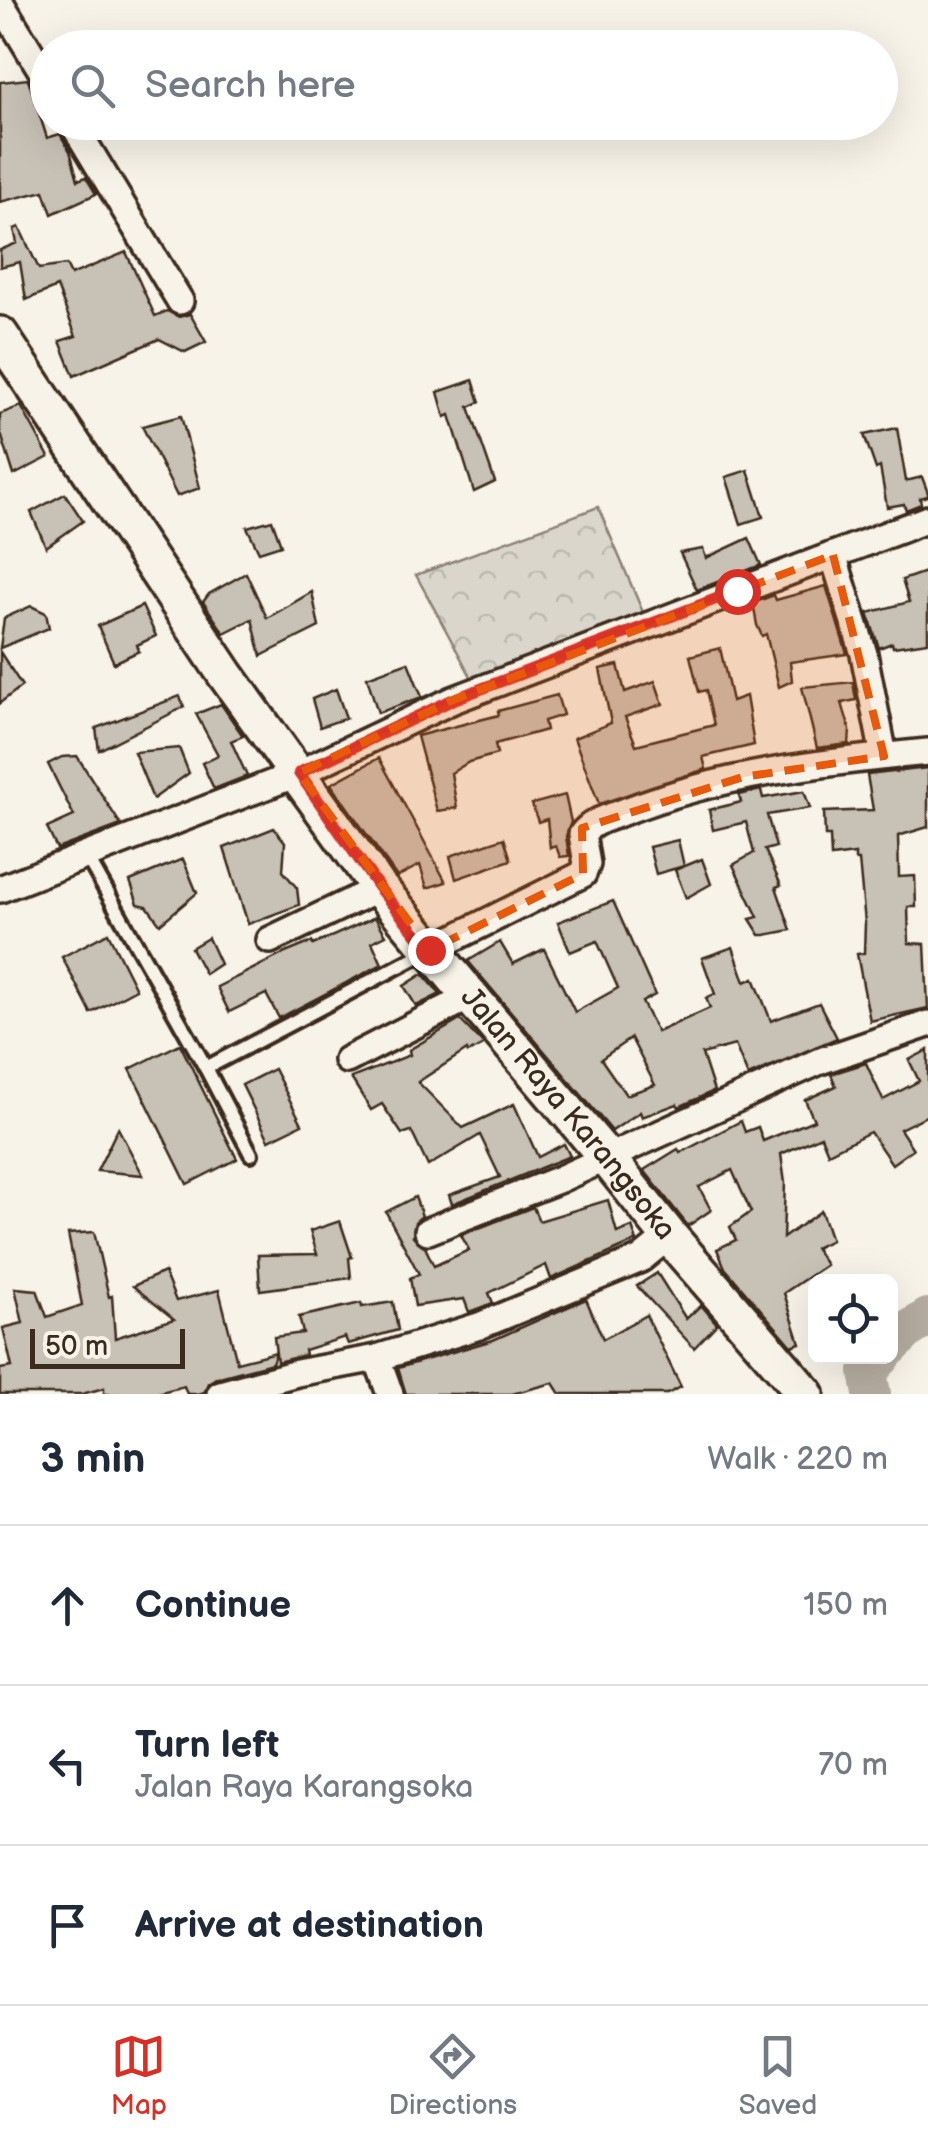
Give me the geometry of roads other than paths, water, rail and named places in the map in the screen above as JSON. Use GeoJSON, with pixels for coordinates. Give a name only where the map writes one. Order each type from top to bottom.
{"type":"FeatureCollection","features":[{"type":"Feature","properties":{"kind":"main road","name":"Jalan Raya Karangsoka"},"geometry":{"type":"LineString","coordinates":[[0,334],[226,675],[379,888],[608,1158],[668,1236],[806,1394]]}},
{"type":"Feature","properties":{"kind":"street"},"geometry":{"type":"LineString","coordinates":[[0,2],[30,51]]}},
{"type":"Feature","properties":{"kind":"street"},"geometry":{"type":"LineString","coordinates":[[83,140],[180,301]]}},
{"type":"Feature","properties":{"kind":"street"},"geometry":{"type":"LineString","coordinates":[[0,889],[299,773],[452,700],[928,519]]}},
{"type":"Feature","properties":{"kind":"street"},"geometry":{"type":"LineString","coordinates":[[833,555],[864,654],[884,756]]}},
{"type":"Feature","properties":{"kind":"street"},"geometry":{"type":"LineString","coordinates":[[430,950],[583,874],[587,864],[582,834],[591,824],[654,800],[743,777],[816,763],[928,752]]}},
{"type":"Feature","properties":{"kind":"street"},"geometry":{"type":"LineString","coordinates":[[270,940],[379,888]]}},
{"type":"Feature","properties":{"kind":"street"},"geometry":{"type":"LineString","coordinates":[[347,1060],[469,996]]}},
{"type":"Feature","properties":{"kind":"street"},"geometry":{"type":"LineString","coordinates":[[428,1231],[608,1158],[820,1062],[928,1024]]}},
{"type":"Feature","properties":{"kind":"street"},"geometry":{"type":"LineString","coordinates":[[220,1394],[300,1384],[479,1326],[642,1259],[668,1236]]}},
{"type":"Feature","properties":{"kind":"street"},"geometry":{"type":"LineString","coordinates":[[377,1358],[390,1394]]}},
{"type":"Feature","properties":{"kind":"lane"},"geometry":{"type":"LineString","coordinates":[[86,855],[251,1154]]}},
{"type":"Feature","properties":{"kind":"lane"},"geometry":{"type":"LineString","coordinates":[[206,1068],[430,950]]}},
{"type":"Feature","properties":{"kind":"waterway"},"geometry":{"type":"LineString","coordinates":[[898,1340],[928,1317]]}},
{"type":"Feature","properties":{"kind":"waterway"},"geometry":{"type":"LineString","coordinates":[[872,1394],[868,1372],[876,1364]]}}]}
